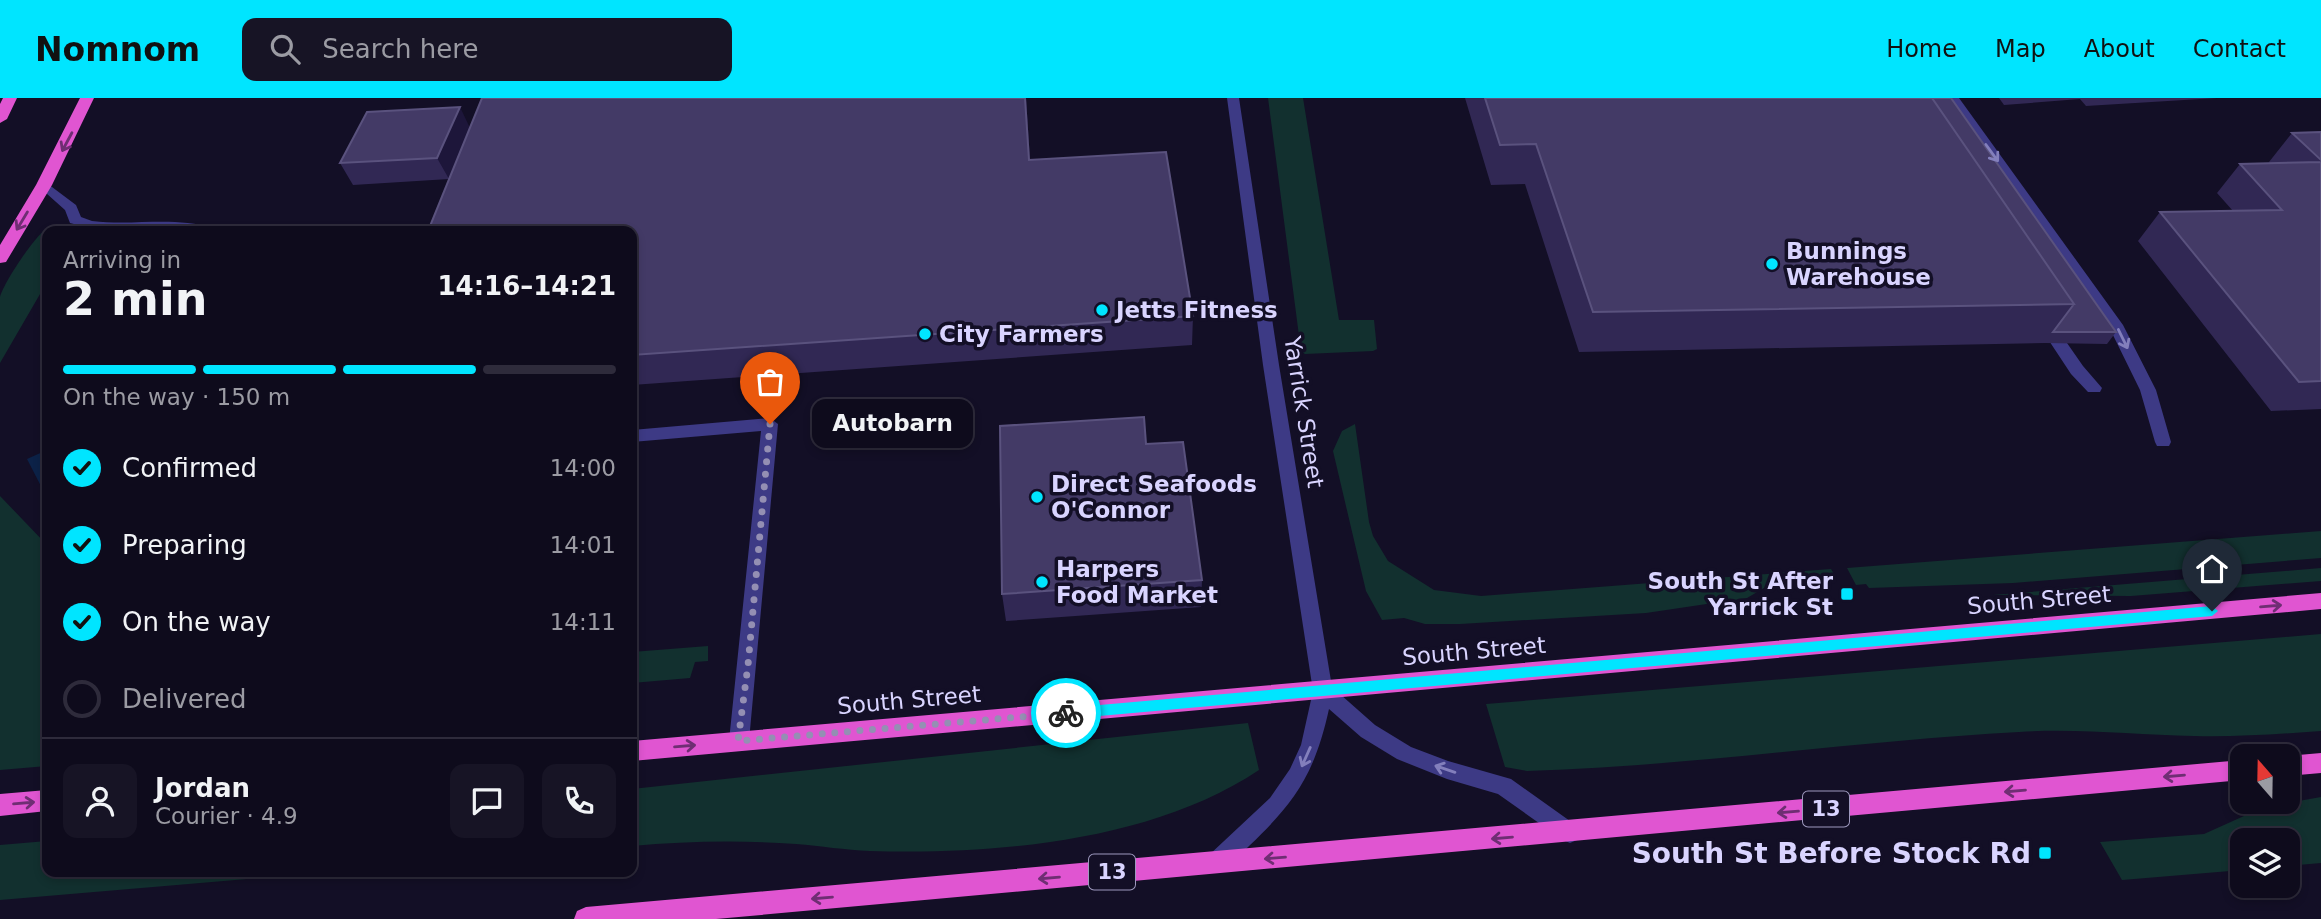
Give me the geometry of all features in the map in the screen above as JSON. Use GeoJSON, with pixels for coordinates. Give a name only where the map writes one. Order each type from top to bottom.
{"type":"FeatureCollection","features":[{"type":"Feature","properties":{"kind":"highway"},"geometry":{"type":"LineString","coordinates":[[0,119],[10,98]]}},
{"type":"Feature","properties":{"kind":"highway"},"geometry":{"type":"LineString","coordinates":[[0,258],[44,185],[87,98]]}},
{"type":"Feature","properties":{"kind":"highway","name":"South Street"},"geometry":{"type":"LineString","coordinates":[[637,751],[2321,601]]}},
{"type":"Feature","properties":{"kind":"highway"},"geometry":{"type":"LineString","coordinates":[[2300,765],[2321,763]]}},
{"type":"Feature","properties":{"kind":"highway","name":"13"},"geometry":{"type":"LineString","coordinates":[[586,919],[2230,771]]}},
{"type":"Feature","properties":{"kind":"highway"},"geometry":{"type":"LineString","coordinates":[[0,805],[42,801]]}},
{"type":"Feature","properties":{"kind":"street","name":"Yarrick Street"},"geometry":{"type":"LineString","coordinates":[[1216,863],[1278,805],[1297,776],[1311,746],[1323,691],[1271,365],[1233,98]]}},
{"type":"Feature","properties":{"kind":"street"},"geometry":{"type":"LineString","coordinates":[[1952,98],[2118,329],[2148,390],[2163,442]]}},
{"type":"Feature","properties":{"kind":"street"},"geometry":{"type":"LineString","coordinates":[[44,185],[71,208],[75,220],[89,226],[180,226]]}},
{"type":"Feature","properties":{"kind":"street"},"geometry":{"type":"LineString","coordinates":[[2036,308],[2077,370],[2094,388]]}},
{"type":"Feature","properties":{"kind":"street"},"geometry":{"type":"LineString","coordinates":[[637,436],[770,424],[748,665],[738,741]]}},
{"type":"Feature","properties":{"kind":"street"},"geometry":{"type":"LineString","coordinates":[[1323,691],[1368,731],[1404,753],[1447,771],[1504,786],[1570,832]]}},
{"type":"Feature","properties":{"kind":"green space"},"geometry":{"type":"Polygon","coordinates":[[[1268,98],[1303,98],[1339,320],[1374,320],[1377,349],[1373,351],[1305,354],[1301,351],[1268,98]]]}},
{"type":"Feature","properties":{"kind":"green space"},"geometry":{"type":"Polygon","coordinates":[[[42,232],[42,291],[0,363],[0,297],[8,280],[42,232]]]}},
{"type":"Feature","properties":{"kind":"green space"},"geometry":{"type":"Polygon","coordinates":[[[1355,424],[1373,536],[1388,561],[1434,590],[1481,596],[1831,569],[1834,574],[1793,578],[1796,584],[1764,588],[1747,598],[1646,613],[1460,624],[1425,624],[1404,618],[1382,620],[1366,591],[1333,451],[1342,431],[1355,424]]]}},
{"type":"Feature","properties":{"kind":"green space"},"geometry":{"type":"Polygon","coordinates":[[[0,496],[42,540],[42,766],[0,770],[0,496]]]}},
{"type":"Feature","properties":{"kind":"green space"},"geometry":{"type":"Polygon","coordinates":[[[2321,531],[2321,558],[2013,583],[1869,588],[1866,584],[1856,585],[1847,568],[2321,531]]]}},
{"type":"Feature","properties":{"kind":"green space"},"geometry":{"type":"Polygon","coordinates":[[[2321,568],[2321,581],[2131,596],[1993,595],[2321,568]]]}},
{"type":"Feature","properties":{"kind":"green space"},"geometry":{"type":"Polygon","coordinates":[[[2321,634],[2321,731],[2210,736],[2085,731],[2019,732],[1650,764],[1527,771],[1505,767],[1486,704],[2321,634]]]}},
{"type":"Feature","properties":{"kind":"green space"},"geometry":{"type":"Polygon","coordinates":[[[708,646],[708,661],[695,662],[690,678],[637,683],[637,652],[708,646]]]}},
{"type":"Feature","properties":{"kind":"green space"},"geometry":{"type":"Polygon","coordinates":[[[1248,723],[1259,770],[1217,794],[1171,813],[1122,828],[1072,839],[1020,846],[918,852],[755,842],[637,846],[637,788],[1248,723]]]}},
{"type":"Feature","properties":{"kind":"green space"},"geometry":{"type":"Polygon","coordinates":[[[2321,797],[2321,863],[2300,865],[2300,828],[2230,828],[2230,871],[2122,880],[2100,842],[2204,834],[2248,814],[2300,814],[2300,801],[2321,797]]]}},
{"type":"Feature","properties":{"kind":"green space"},"geometry":{"type":"Polygon","coordinates":[[[42,841],[42,877],[271,877],[0,900],[0,845],[42,841]]]}},
{"type":"Feature","properties":{"kind":"water"},"geometry":{"type":"Polygon","coordinates":[[[42,452],[42,488],[27,459],[42,452]]]}},
{"type":"Feature","properties":{"kind":"building"},"geometry":{"type":"Polygon","coordinates":[[[482,98],[1025,98],[1029,160],[1166,152],[1193,316],[637,355],[637,226],[430,226],[482,98]]]}},
{"type":"Feature","properties":{"kind":"building","name":"Bunnings Warehouse"},"geometry":{"type":"Polygon","coordinates":[[[1485,98],[1932,98],[2074,304],[1593,312],[1536,144],[1500,145],[1485,98]]]}},
{"type":"Feature","properties":{"kind":"building"},"geometry":{"type":"Polygon","coordinates":[[[1932,98],[1951,98],[2116,332],[2053,332],[2074,304],[1932,98]]]}},
{"type":"Feature","properties":{"kind":"building"},"geometry":{"type":"Polygon","coordinates":[[[460,107],[437,158],[340,163],[367,112],[460,107]]]}},
{"type":"Feature","properties":{"kind":"building"},"geometry":{"type":"Polygon","coordinates":[[[2321,132],[2321,160],[2292,133],[2321,132]]]}},
{"type":"Feature","properties":{"kind":"building"},"geometry":{"type":"Polygon","coordinates":[[[2321,162],[2321,381],[2299,382],[2160,212],[2282,210],[2240,164],[2321,162]]]}},
{"type":"Feature","properties":{"kind":"building"},"geometry":{"type":"Polygon","coordinates":[[[1144,417],[1146,444],[1183,442],[1202,580],[1002,594],[1000,426],[1144,417]]]}},
{"type":"Feature","properties":{"kind":"way so far"},"geometry":{"type":"LineString","coordinates":[[770,424],[748,665],[738,741],[1066,713]]}},
{"type":"Feature","properties":{"kind":"place","name":"Bunnings Warehouse"},"geometry":{"type":"Point","coordinates":[1772,264]}},
{"type":"Feature","properties":{"kind":"place","name":"Jetts Fitness"},"geometry":{"type":"Point","coordinates":[1102,310]}},
{"type":"Feature","properties":{"kind":"place","name":"City Farmers"},"geometry":{"type":"Point","coordinates":[925,334]}},
{"type":"Feature","properties":{"kind":"place","name":"Autobarn"},"geometry":{"type":"Point","coordinates":[770,424]}},
{"type":"Feature","properties":{"kind":"place","name":"Direct Seafoods O'Connor"},"geometry":{"type":"Point","coordinates":[1037,497]}},
{"type":"Feature","properties":{"kind":"place","name":"Harpers Food Market"},"geometry":{"type":"Point","coordinates":[1042,582]}},
{"type":"Feature","properties":{"kind":"place","name":"South St After Yarrick St"},"geometry":{"type":"Point","coordinates":[1847,594]}},
{"type":"Feature","properties":{"kind":"place","name":"South St Before Stock Rd"},"geometry":{"type":"Point","coordinates":[2045,853]}},
{"type":"Feature","properties":{"kind":"route"},"geometry":{"type":"LineString","coordinates":[[1066,713],[2212,611]]}}]}
